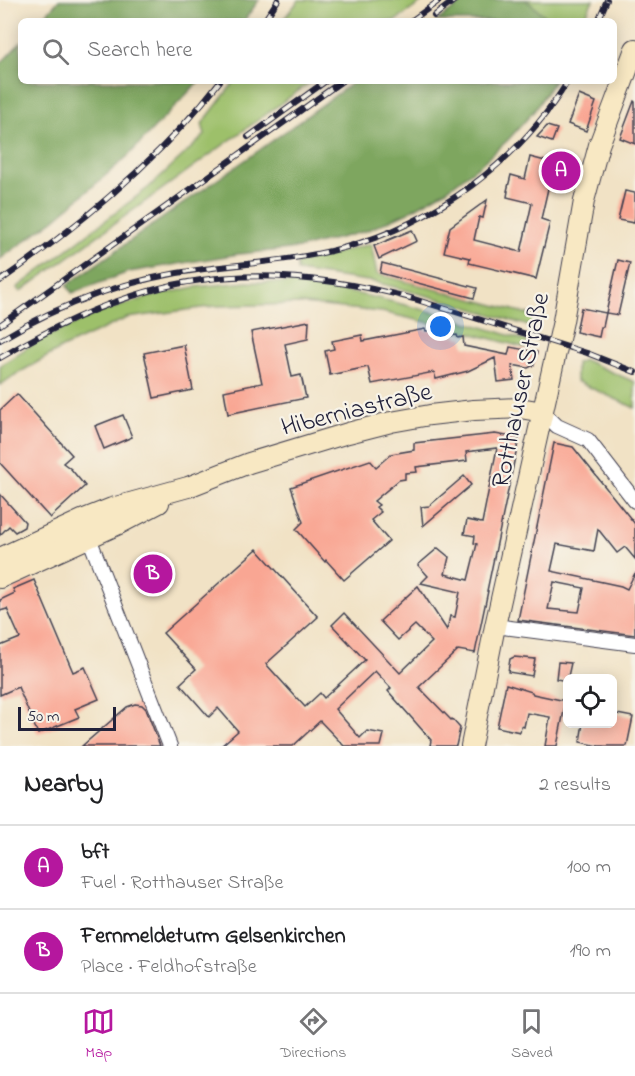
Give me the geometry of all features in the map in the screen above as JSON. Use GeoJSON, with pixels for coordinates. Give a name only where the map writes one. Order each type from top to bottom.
{"type":"FeatureCollection","features":[{"type":"Feature","properties":{"kind":"main road","name":"Rotthauser Straße"},"geometry":{"type":"LineString","coordinates":[[471,746],[495,626],[563,321],[584,201],[598,145],[635,49]]}},
{"type":"Feature","properties":{"kind":"main road","name":"Hiberniastraße"},"geometry":{"type":"LineString","coordinates":[[0,578],[86,529],[112,508],[188,487],[249,463],[337,436],[430,415],[520,408],[543,412]]}},
{"type":"Feature","properties":{"kind":"main road","name":"Hiberniastraße"},"geometry":{"type":"LineString","coordinates":[[0,558],[86,529]]}},
{"type":"Feature","properties":{"kind":"street"},"geometry":{"type":"LineString","coordinates":[[543,412],[557,426],[588,440],[635,501]]}},
{"type":"Feature","properties":{"kind":"street"},"geometry":{"type":"LineString","coordinates":[[86,529],[170,746]]}},
{"type":"Feature","properties":{"kind":"street"},"geometry":{"type":"LineString","coordinates":[[495,626],[635,644]]}},
{"type":"Feature","properties":{"kind":"green space"},"geometry":{"type":"Polygon","coordinates":[[[59,0],[259,0],[246,18],[43,18],[59,0]]]}},
{"type":"Feature","properties":{"kind":"green space"},"geometry":{"type":"Polygon","coordinates":[[[299,0],[425,0],[399,18],[284,18],[299,0]]]}},
{"type":"Feature","properties":{"kind":"green space"},"geometry":{"type":"Polygon","coordinates":[[[466,0],[526,0],[547,18],[441,18],[466,0]]]}},
{"type":"Feature","properties":{"kind":"green space"},"geometry":{"type":"Polygon","coordinates":[[[526,0],[593,0],[584,18],[547,18],[526,0]]]}},
{"type":"Feature","properties":{"kind":"green space"},"geometry":{"type":"Polygon","coordinates":[[[18,45],[18,84],[196,84],[128,156],[55,219],[0,259],[0,64],[18,45]]]}},
{"type":"Feature","properties":{"kind":"green space"},"geometry":{"type":"Polygon","coordinates":[[[233,84],[308,84],[20,292],[17,288],[149,187],[205,135],[202,124],[233,84]]]}},
{"type":"Feature","properties":{"kind":"green space"},"geometry":{"type":"Polygon","coordinates":[[[351,84],[552,84],[534,111],[508,140],[480,165],[445,191],[408,212],[366,231],[301,248],[239,254],[129,272],[72,293],[67,285],[351,84]]]}},
{"type":"Feature","properties":{"kind":"green space"},"geometry":{"type":"Polygon","coordinates":[[[371,244],[377,274],[536,316],[532,327],[375,282],[297,271],[297,263],[371,244]]]}},
{"type":"Feature","properties":{"kind":"green space"},"geometry":{"type":"Polygon","coordinates":[[[248,282],[293,283],[386,300],[527,341],[526,348],[382,312],[303,304],[216,306],[127,318],[62,348],[0,385],[0,366],[37,341],[98,313],[149,297],[195,287],[248,282]]]}},
{"type":"Feature","properties":{"kind":"green space"},"geometry":{"type":"Polygon","coordinates":[[[584,360],[635,382],[635,408],[576,381],[576,363],[584,360]]]}},
{"type":"Feature","properties":{"kind":"building"},"geometry":{"type":"Polygon","coordinates":[[[579,95],[596,102],[586,131],[568,124],[579,95]]]}},
{"type":"Feature","properties":{"kind":"building"},"geometry":{"type":"Polygon","coordinates":[[[635,102],[635,144],[620,138],[635,102]]]}},
{"type":"Feature","properties":{"kind":"building"},"geometry":{"type":"Polygon","coordinates":[[[547,126],[557,129],[552,142],[537,137],[547,126]]]}},
{"type":"Feature","properties":{"kind":"building"},"geometry":{"type":"Polygon","coordinates":[[[530,157],[553,163],[554,159],[578,165],[573,185],[550,180],[541,219],[550,222],[536,279],[469,263],[470,258],[444,252],[450,227],[487,200],[483,218],[479,217],[474,240],[521,252],[532,203],[507,197],[507,191],[511,175],[525,179],[530,157]]]}},
{"type":"Feature","properties":{"kind":"building"},"geometry":{"type":"Polygon","coordinates":[[[625,191],[635,193],[634,223],[618,220],[625,191]]]}},
{"type":"Feature","properties":{"kind":"building"},"geometry":{"type":"Polygon","coordinates":[[[412,230],[417,241],[379,259],[374,246],[412,230]]]}},
{"type":"Feature","properties":{"kind":"building"},"geometry":{"type":"Polygon","coordinates":[[[618,260],[630,263],[618,315],[606,313],[618,260]]]}},
{"type":"Feature","properties":{"kind":"building"},"geometry":{"type":"Polygon","coordinates":[[[382,263],[477,288],[474,298],[380,273],[382,263]]]}},
{"type":"Feature","properties":{"kind":"building"},"geometry":{"type":"Polygon","coordinates":[[[581,308],[606,313],[599,337],[576,332],[581,308]]]}},
{"type":"Feature","properties":{"kind":"building"},"geometry":{"type":"Polygon","coordinates":[[[309,321],[308,339],[285,344],[292,377],[301,375],[306,398],[228,414],[224,391],[262,383],[251,332],[309,321]]]}},
{"type":"Feature","properties":{"kind":"building"},"geometry":{"type":"Polygon","coordinates":[[[425,329],[426,331],[439,329],[440,335],[449,333],[449,336],[463,337],[464,346],[508,355],[510,347],[537,352],[534,365],[528,368],[512,365],[514,380],[498,382],[495,358],[468,371],[436,379],[434,372],[372,384],[368,367],[330,375],[325,351],[334,349],[332,341],[362,335],[363,341],[425,329]]]}},
{"type":"Feature","properties":{"kind":"building"},"geometry":{"type":"Polygon","coordinates":[[[184,345],[193,390],[154,398],[144,353],[184,345]]]}},
{"type":"Feature","properties":{"kind":"building"},"geometry":{"type":"Polygon","coordinates":[[[17,394],[72,455],[63,463],[85,486],[50,518],[0,463],[0,410],[17,394]]]}},
{"type":"Feature","properties":{"kind":"building"},"geometry":{"type":"Polygon","coordinates":[[[123,415],[132,437],[104,449],[95,426],[123,415]]]}},
{"type":"Feature","properties":{"kind":"building"},"geometry":{"type":"Polygon","coordinates":[[[495,434],[519,438],[475,653],[458,650],[419,687],[460,728],[456,746],[430,746],[431,740],[388,691],[391,688],[375,671],[335,709],[360,738],[367,731],[384,734],[381,746],[344,746],[320,721],[293,746],[221,746],[238,731],[218,708],[209,717],[180,684],[196,669],[163,633],[257,549],[318,617],[266,664],[305,707],[320,693],[324,698],[365,660],[332,625],[344,613],[400,673],[432,642],[415,625],[398,640],[380,621],[418,586],[447,630],[450,616],[455,617],[460,592],[421,583],[428,576],[418,565],[438,548],[449,557],[445,574],[468,580],[477,544],[474,543],[475,536],[464,534],[467,520],[482,523],[497,448],[466,452],[467,461],[416,467],[417,472],[405,473],[405,479],[399,480],[374,501],[379,505],[376,507],[381,512],[371,520],[389,541],[344,580],[296,529],[303,522],[291,487],[370,460],[376,467],[391,454],[414,450],[414,443],[495,434]]]}},
{"type":"Feature","properties":{"kind":"building"},"geometry":{"type":"Polygon","coordinates":[[[554,443],[573,447],[635,524],[635,559],[625,547],[617,553],[598,529],[594,551],[557,544],[551,571],[627,589],[635,573],[635,635],[518,620],[554,443]],[[554,582],[548,609],[579,612],[584,588],[554,582]]]}},
{"type":"Feature","properties":{"kind":"building"},"geometry":{"type":"Polygon","coordinates":[[[464,476],[471,485],[423,526],[421,507],[429,506],[464,476]]]}},
{"type":"Feature","properties":{"kind":"building"},"geometry":{"type":"Polygon","coordinates":[[[0,494],[25,522],[24,527],[15,532],[9,526],[0,535],[0,494]]]}},
{"type":"Feature","properties":{"kind":"building"},"geometry":{"type":"Polygon","coordinates":[[[34,580],[73,672],[85,667],[99,699],[75,709],[79,717],[38,734],[18,687],[0,695],[0,646],[20,638],[7,609],[0,611],[0,600],[15,593],[13,589],[34,580]]]}},
{"type":"Feature","properties":{"kind":"building"},"geometry":{"type":"Polygon","coordinates":[[[514,657],[535,659],[532,676],[508,672],[510,659],[514,657]]]}},
{"type":"Feature","properties":{"kind":"building"},"geometry":{"type":"Polygon","coordinates":[[[558,662],[571,663],[569,674],[563,674],[563,680],[556,679],[558,662]]]}},
{"type":"Feature","properties":{"kind":"building"},"geometry":{"type":"Polygon","coordinates":[[[506,684],[533,694],[563,700],[563,716],[557,746],[545,746],[550,717],[527,713],[524,727],[521,726],[520,732],[497,727],[506,684]]]}},
{"type":"Feature","properties":{"kind":"building"},"geometry":{"type":"Polygon","coordinates":[[[135,704],[142,705],[146,709],[160,746],[82,746],[127,707],[135,704]]]}},
{"type":"Feature","properties":{"kind":"building"},"geometry":{"type":"Polygon","coordinates":[[[617,714],[633,717],[627,746],[599,746],[580,742],[582,728],[617,728],[617,714]]]}},
{"type":"Feature","properties":{"kind":"railway"},"geometry":{"type":"LineString","coordinates":[[266,18],[278,0]]}},
{"type":"Feature","properties":{"kind":"railway"},"geometry":{"type":"LineString","coordinates":[[415,18],[440,0]]}},
{"type":"Feature","properties":{"kind":"railway"},"geometry":{"type":"LineString","coordinates":[[434,16],[455,0]]}},
{"type":"Feature","properties":{"kind":"railway"},"geometry":{"type":"LineString","coordinates":[[599,18],[607,0]]}},
{"type":"Feature","properties":{"kind":"railway"},"geometry":{"type":"LineString","coordinates":[[0,281],[30,260],[118,189],[172,137],[218,84]]}},
{"type":"Feature","properties":{"kind":"railway"},"geometry":{"type":"LineString","coordinates":[[248,137],[322,84]]}},
{"type":"Feature","properties":{"kind":"railway"},"geometry":{"type":"LineString","coordinates":[[0,325],[338,84]]}},
{"type":"Feature","properties":{"kind":"railway"},"geometry":{"type":"LineString","coordinates":[[0,340],[48,314],[124,285],[177,273],[326,252],[377,237],[410,223],[442,206],[472,186],[500,163],[525,138],[566,84]]}},
{"type":"Feature","properties":{"kind":"railway"},"geometry":{"type":"LineString","coordinates":[[0,358],[72,320],[149,291],[182,283],[248,276],[315,280],[382,291],[587,353],[635,372]]}},
{"type":"Feature","properties":{"kind":"place","name":"bft"},"geometry":{"type":"Point","coordinates":[561,171]}},
{"type":"Feature","properties":{"kind":"place","name":"Fernmeldeturm Gelsenkirchen"},"geometry":{"type":"Point","coordinates":[153,574]}}]}
